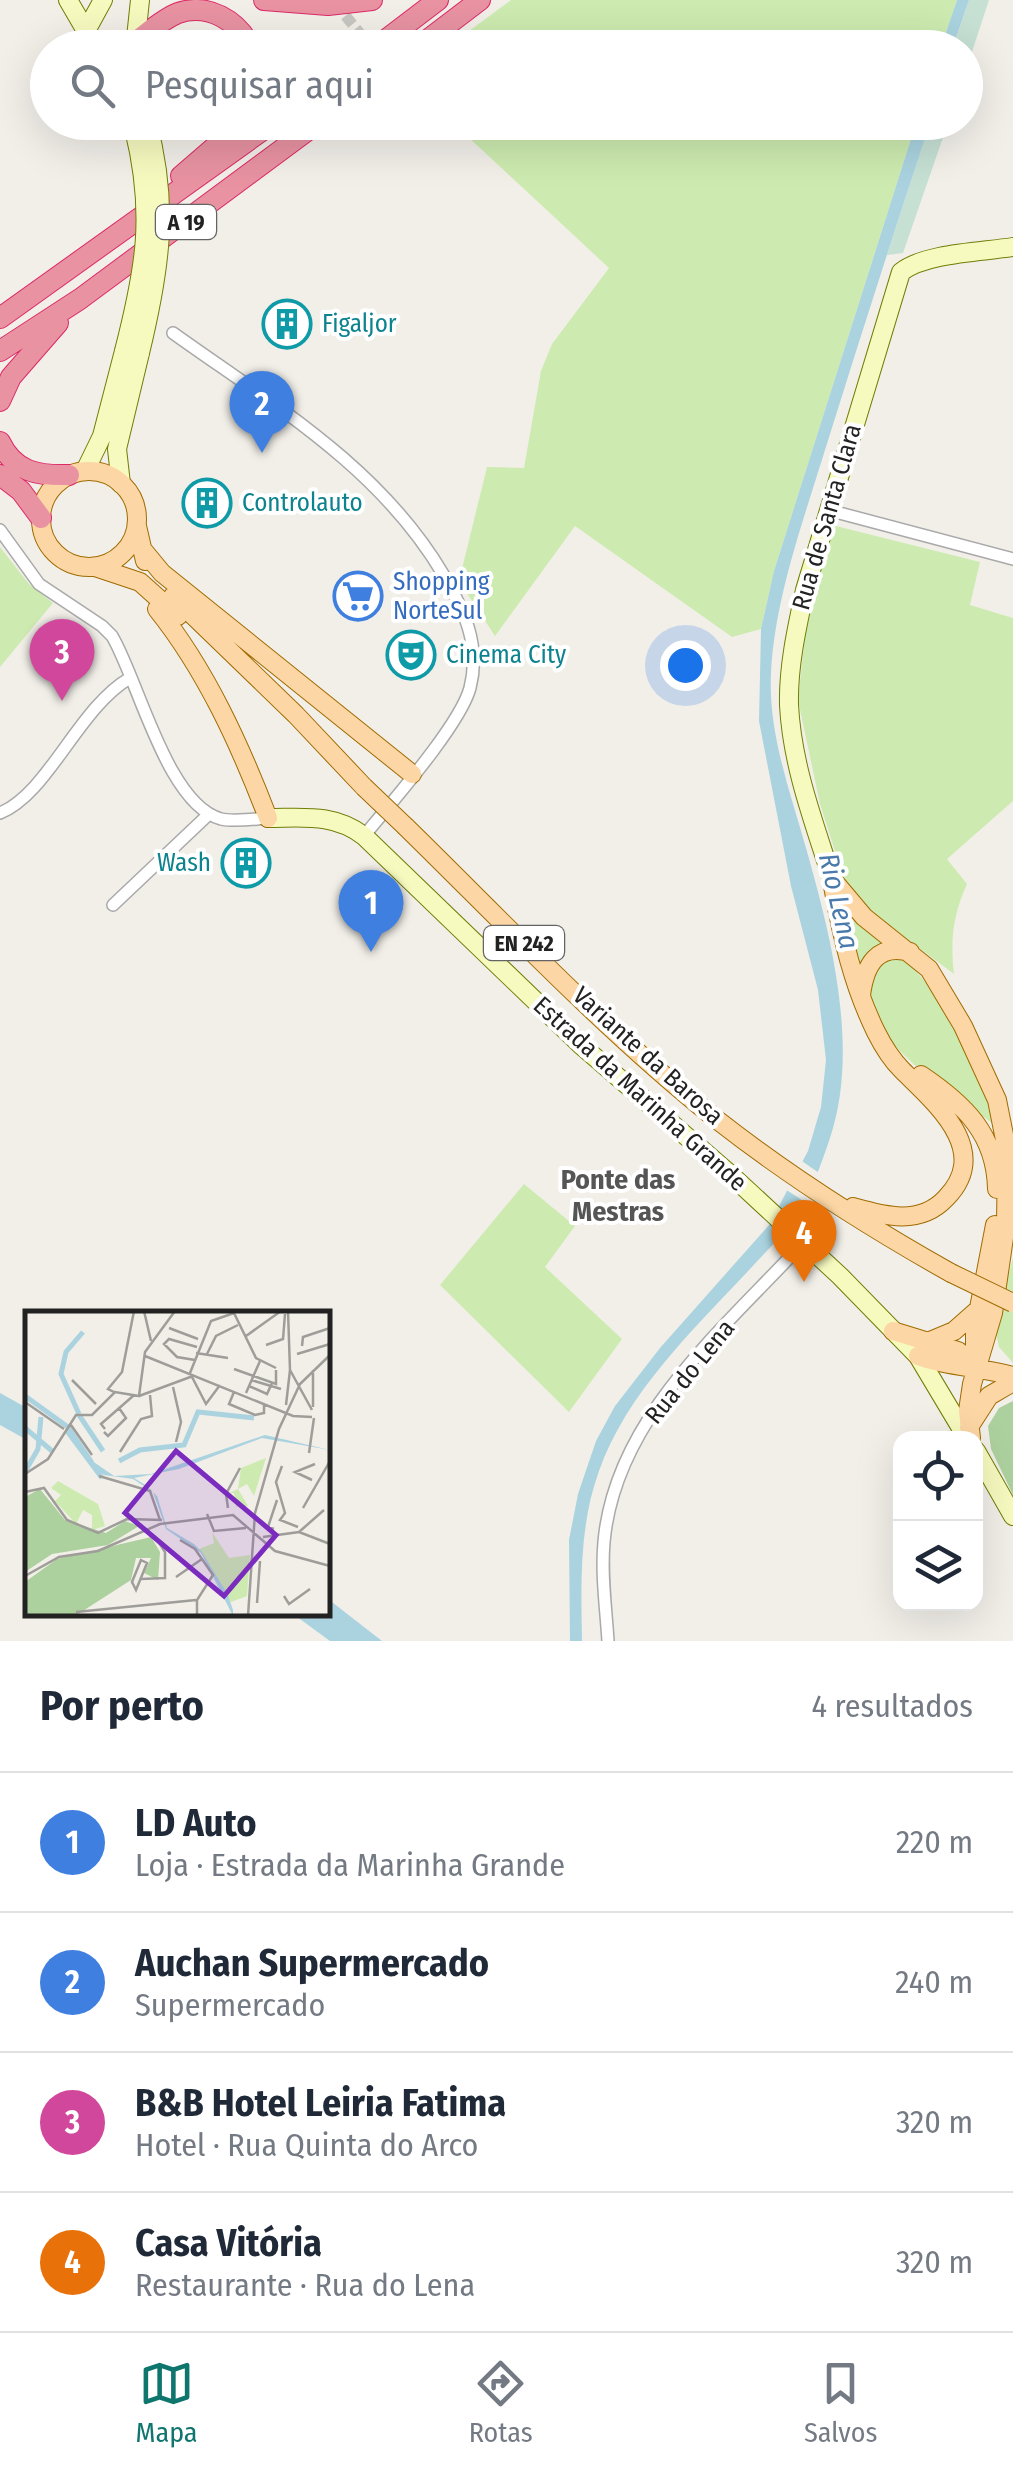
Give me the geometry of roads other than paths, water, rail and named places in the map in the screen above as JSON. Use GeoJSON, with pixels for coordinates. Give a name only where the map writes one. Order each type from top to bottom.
{"type":"FeatureCollection","features":[{"type":"Feature","properties":{"kind":"highway"},"geometry":{"type":"LineString","coordinates":[[264,0],[328,5],[372,0]]}},
{"type":"Feature","properties":{"kind":"highway"},"geometry":{"type":"LineString","coordinates":[[399,30],[438,0]]}},
{"type":"Feature","properties":{"kind":"highway"},"geometry":{"type":"LineString","coordinates":[[441,30],[480,0]]}},
{"type":"Feature","properties":{"kind":"highway"},"geometry":{"type":"LineString","coordinates":[[155,30],[176,14],[203,11],[229,20],[237,30]]}},
{"type":"Feature","properties":{"kind":"highway"},"geometry":{"type":"LineString","coordinates":[[167,200],[178,178],[222,140]]}},
{"type":"Feature","properties":{"kind":"highway","name":"A 19"},"geometry":{"type":"LineString","coordinates":[[0,318],[249,140]]}},
{"type":"Feature","properties":{"kind":"highway","name":"A 19"},"geometry":{"type":"LineString","coordinates":[[0,350],[80,299],[295,140]]}},
{"type":"Feature","properties":{"kind":"highway"},"geometry":{"type":"LineString","coordinates":[[0,401],[11,377],[32,350],[80,299]]}},
{"type":"Feature","properties":{"kind":"highway"},"geometry":{"type":"LineString","coordinates":[[0,442],[9,458],[30,473],[77,473]]}},
{"type":"Feature","properties":{"kind":"highway"},"geometry":{"type":"LineString","coordinates":[[0,476],[20,490],[41,518]]}},
{"type":"Feature","properties":{"kind":"main road"},"geometry":{"type":"LineString","coordinates":[[68,0],[83,30]]}},
{"type":"Feature","properties":{"kind":"main road"},"geometry":{"type":"LineString","coordinates":[[91,30],[103,0]]}},
{"type":"Feature","properties":{"kind":"main road"},"geometry":{"type":"LineString","coordinates":[[137,30],[140,0]]}},
{"type":"Feature","properties":{"kind":"main road"},"geometry":{"type":"LineString","coordinates":[[41,518],[49,493],[77,473],[102,436],[155,291],[162,232],[158,170],[145,140]]}},
{"type":"Feature","properties":{"kind":"main road","name":"Rua de Santa Clara"},"geometry":{"type":"LineString","coordinates":[[832,879],[798,764],[789,704],[796,630],[828,510],[901,272],[929,260],[1013,248]]}},
{"type":"Feature","properties":{"kind":"main road"},"geometry":{"type":"LineString","coordinates":[[121,484],[117,449],[132,352]]}},
{"type":"Feature","properties":{"kind":"main road"},"geometry":{"type":"LineString","coordinates":[[77,473],[110,476],[121,484]]}},
{"type":"Feature","properties":{"kind":"main road","name":"EN 242"},"geometry":{"type":"LineString","coordinates":[[121,484],[136,511],[136,526]]}},
{"type":"Feature","properties":{"kind":"main road","name":"EN 242"},"geometry":{"type":"LineString","coordinates":[[41,518],[43,534],[51,549],[64,560],[95,567]]}},
{"type":"Feature","properties":{"kind":"main road"},"geometry":{"type":"LineString","coordinates":[[95,567],[108,564],[127,549],[136,526]]}},
{"type":"Feature","properties":{"kind":"main road","name":"Variante da Barosa"},"geometry":{"type":"LineString","coordinates":[[136,526],[146,564],[156,580],[296,715],[326,750],[663,1074],[761,1153],[842,1209],[951,1273],[1013,1303]]}},
{"type":"Feature","properties":{"kind":"main road"},"geometry":{"type":"LineString","coordinates":[[143,550],[162,574],[412,774]]}},
{"type":"Feature","properties":{"kind":"main road","name":"Variante da Barosa"},"geometry":{"type":"LineString","coordinates":[[95,567],[130,578],[152,592],[290,723],[326,750]]}},
{"type":"Feature","properties":{"kind":"main road"},"geometry":{"type":"LineString","coordinates":[[130,578],[167,621],[200,671],[254,780],[268,818]]}},
{"type":"Feature","properties":{"kind":"main road","name":"Estrada da Marinha Grande"},"geometry":{"type":"LineString","coordinates":[[268,818],[332,818],[364,836],[609,1071],[764,1205],[893,1330],[924,1348]]}},
{"type":"Feature","properties":{"kind":"main road"},"geometry":{"type":"LineString","coordinates":[[832,879],[864,916],[911,952],[938,982],[1005,1098],[1013,1156]]}},
{"type":"Feature","properties":{"kind":"main road"},"geometry":{"type":"LineString","coordinates":[[832,879],[853,981],[861,1000],[885,1048],[950,1119],[961,1150],[959,1177],[943,1202],[924,1213],[892,1217],[852,1207],[842,1209]]}},
{"type":"Feature","properties":{"kind":"main road"},"geometry":{"type":"LineString","coordinates":[[861,1000],[864,974],[875,956],[892,949],[911,952]]}},
{"type":"Feature","properties":{"kind":"main road"},"geometry":{"type":"LineString","coordinates":[[885,1048],[947,1093],[976,1122],[989,1142],[997,1182],[995,1225],[973,1348],[976,1366]]}},
{"type":"Feature","properties":{"kind":"main road"},"geometry":{"type":"LineString","coordinates":[[976,1122],[1009,1135]]}},
{"type":"Feature","properties":{"kind":"main road"},"geometry":{"type":"LineString","coordinates":[[969,1431],[976,1366],[1009,1244],[1009,1135]]}},
{"type":"Feature","properties":{"kind":"main road"},"geometry":{"type":"LineString","coordinates":[[988,1266],[1009,1244]]}},
{"type":"Feature","properties":{"kind":"main road"},"geometry":{"type":"LineString","coordinates":[[924,1348],[980,1308]]}},
{"type":"Feature","properties":{"kind":"main road"},"geometry":{"type":"LineString","coordinates":[[924,1348],[958,1350],[976,1366],[1013,1379]]}},
{"type":"Feature","properties":{"kind":"main road"},"geometry":{"type":"LineString","coordinates":[[924,1348],[967,1431]]}},
{"type":"Feature","properties":{"kind":"main road"},"geometry":{"type":"LineString","coordinates":[[971,1431],[985,1400],[1013,1379]]}},
{"type":"Feature","properties":{"kind":"main road"},"geometry":{"type":"LineString","coordinates":[[983,1463],[1013,1516]]}},
{"type":"Feature","properties":{"kind":"street"},"geometry":{"type":"LineString","coordinates":[[173,333],[322,438],[367,478],[408,522],[464,612],[474,655],[466,700],[364,836]]}},
{"type":"Feature","properties":{"kind":"street"},"geometry":{"type":"LineString","coordinates":[[828,510],[1013,560]]}},
{"type":"Feature","properties":{"kind":"street"},"geometry":{"type":"LineString","coordinates":[[0,530],[39,584],[112,636],[162,752],[208,814],[229,820],[268,818]]}},
{"type":"Feature","properties":{"kind":"street"},"geometry":{"type":"LineString","coordinates":[[0,813],[25,796],[108,693],[130,678]]}},
{"type":"Feature","properties":{"kind":"street"},"geometry":{"type":"LineString","coordinates":[[113,905],[208,814]]}},
{"type":"Feature","properties":{"kind":"street","name":"Rua do Lena"},"geometry":{"type":"LineString","coordinates":[[608,1641],[604,1542],[609,1512],[635,1442],[680,1376],[800,1239]]}},
{"type":"Feature","properties":{"kind":"water"},"geometry":{"type":"Polygon","coordinates":[[[957,0],[969,0],[959,30],[947,30],[957,0]]]}},
{"type":"Feature","properties":{"kind":"water"},"geometry":{"type":"Polygon","coordinates":[[[911,140],[925,140],[791,560],[778,616],[771,673],[777,740],[825,918],[839,993],[839,1104],[819,1169],[793,1220],[664,1363],[611,1442],[588,1513],[582,1576],[582,1641],[570,1641],[569,1540],[578,1494],[596,1441],[615,1406],[660,1348],[769,1225],[808,1151],[821,1107],[826,1060],[818,990],[791,886],[759,721],[761,629],[774,571],[911,140]]]}},
{"type":"Feature","properties":{"kind":"water"},"geometry":{"type":"Polygon","coordinates":[[[0,1393],[25,1407],[25,1439],[0,1425],[0,1393]]]}},
{"type":"Feature","properties":{"kind":"water"},"geometry":{"type":"Polygon","coordinates":[[[330,1601],[382,1641],[330,1641],[296,1616],[330,1616],[330,1601]]]}},
{"type":"Feature","properties":{"kind":"tunnel"},"geometry":{"type":"LineString","coordinates":[[335,3],[357,30]]}},
{"type":"Feature","properties":{"kind":"place","name":"Figaljor"},"geometry":{"type":"Point","coordinates":[287,324]}},
{"type":"Feature","properties":{"kind":"place","name":"Auchan Supermercado"},"geometry":{"type":"Point","coordinates":[262,453]}},
{"type":"Feature","properties":{"kind":"place","name":"Controlauto"},"geometry":{"type":"Point","coordinates":[207,503]}},
{"type":"Feature","properties":{"kind":"place","name":"Shopping NorteSul"},"geometry":{"type":"Point","coordinates":[358,596]}},
{"type":"Feature","properties":{"kind":"place","name":"Cinema City"},"geometry":{"type":"Point","coordinates":[411,655]}},
{"type":"Feature","properties":{"kind":"place","name":"B&B Hotel Leiria Fatima"},"geometry":{"type":"Point","coordinates":[62,701]}},
{"type":"Feature","properties":{"kind":"place","name":"Wash"},"geometry":{"type":"Point","coordinates":[246,863]}},
{"type":"Feature","properties":{"kind":"place","name":"LD Auto"},"geometry":{"type":"Point","coordinates":[371,952]}},
{"type":"Feature","properties":{"kind":"place","name":"Casa Vitória"},"geometry":{"type":"Point","coordinates":[804,1282]}},
{"type":"Feature","properties":{"kind":"district","name":"Ponte das Mestras"},"geometry":{"type":"Point","coordinates":[618,1195]}},
{"type":"Feature","properties":{"kind":"water label","name":"Rio Lena"},"geometry":{"type":"Point","coordinates":[839,901]}}]}
